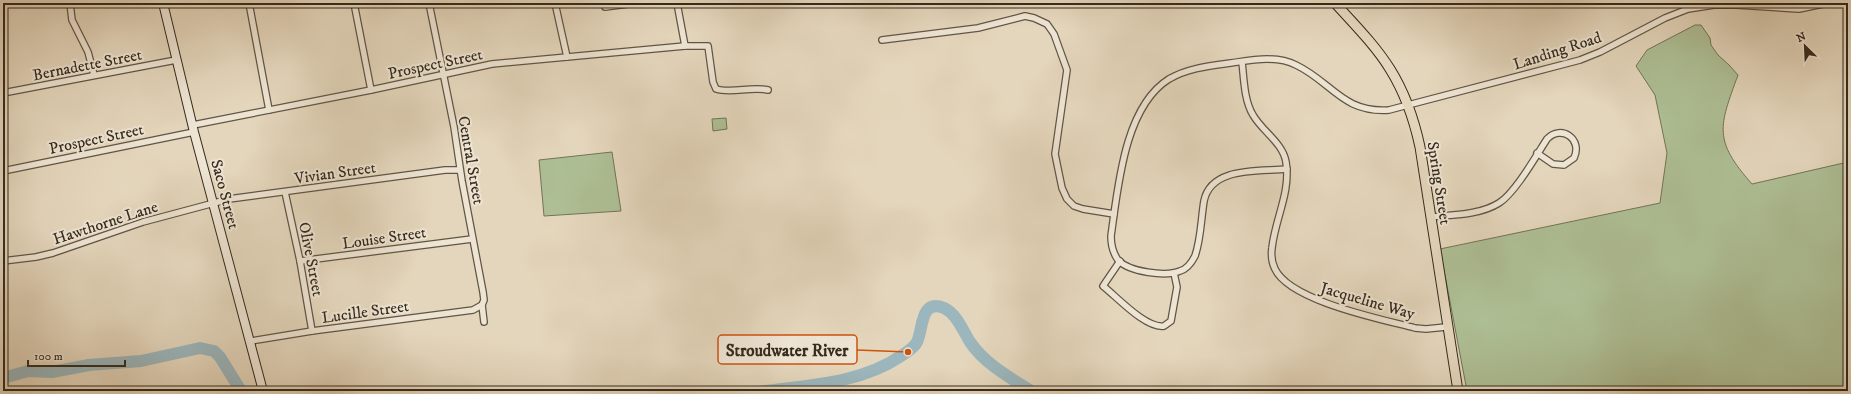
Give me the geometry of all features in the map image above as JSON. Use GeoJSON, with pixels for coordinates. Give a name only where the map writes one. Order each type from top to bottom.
{"type":"FeatureCollection","features":[{"type":"Feature","properties":{"kind":"main road","name":"Saco Street"},"geometry":{"type":"LineString","coordinates":[[163,3],[176,60],[263,391]]}},
{"type":"Feature","properties":{"kind":"main road","name":"Spring Street"},"geometry":{"type":"LineString","coordinates":[[1335,3],[1390,68],[1408,105],[1420,147],[1446,327],[1458,391]]}},
{"type":"Feature","properties":{"kind":"street"},"geometry":{"type":"LineString","coordinates":[[70,3],[72,20],[88,52],[94,75]]}},
{"type":"Feature","properties":{"kind":"street"},"geometry":{"type":"LineString","coordinates":[[249,3],[269,110]]}},
{"type":"Feature","properties":{"kind":"street"},"geometry":{"type":"LineString","coordinates":[[354,3],[371,90]]}},
{"type":"Feature","properties":{"kind":"street","name":"Central Street"},"geometry":{"type":"LineString","coordinates":[[429,3],[484,300],[482,305],[484,322]]}},
{"type":"Feature","properties":{"kind":"street"},"geometry":{"type":"LineString","coordinates":[[555,3],[567,58]]}},
{"type":"Feature","properties":{"kind":"street"},"geometry":{"type":"LineString","coordinates":[[605,7],[636,3]]}},
{"type":"Feature","properties":{"kind":"street"},"geometry":{"type":"LineString","coordinates":[[677,3],[685,46]]}},
{"type":"Feature","properties":{"kind":"street","name":"Landing Road"},"geometry":{"type":"LineString","coordinates":[[1120,261],[1114,252],[1111,241],[1114,214],[1125,152],[1136,119],[1148,99],[1164,83],[1184,72],[1205,66],[1277,59],[1297,65],[1338,95],[1362,108],[1380,111],[1580,60],[1600,52],[1665,18],[1688,9],[1714,5],[1736,4],[1798,9],[1811,8],[1828,3]]}},
{"type":"Feature","properties":{"kind":"street"},"geometry":{"type":"LineString","coordinates":[[882,40],[978,28],[1025,16],[1047,24],[1054,34],[1066,70],[1055,154],[1062,188],[1067,199],[1074,206],[1114,214]]}},
{"type":"Feature","properties":{"kind":"street","name":"Prospect Street"},"geometry":{"type":"LineString","coordinates":[[3,171],[269,110],[492,64],[685,46],[708,46],[713,82],[716,89],[722,91],[757,88],[768,90]]}},
{"type":"Feature","properties":{"kind":"street","name":"Bernadette Street"},"geometry":{"type":"LineString","coordinates":[[3,94],[176,60]]}},
{"type":"Feature","properties":{"kind":"street","name":"Jacqueline Way"},"geometry":{"type":"LineString","coordinates":[[1242,62],[1250,109],[1256,120],[1282,153],[1287,169],[1286,188],[1272,254],[1275,270],[1283,280],[1303,292],[1330,305],[1415,328],[1426,329],[1446,327]]}},
{"type":"Feature","properties":{"kind":"street"},"geometry":{"type":"LineString","coordinates":[[1430,217],[1482,210],[1500,203],[1509,195],[1537,153],[1548,137],[1559,132],[1570,135],[1577,147],[1574,158],[1564,165],[1553,164],[1537,153]]}},
{"type":"Feature","properties":{"kind":"street"},"geometry":{"type":"LineString","coordinates":[[1174,273],[1177,287],[1171,321],[1164,326],[1154,325],[1144,320],[1103,286],[1120,261],[1136,269],[1160,274],[1174,273],[1184,269],[1195,256],[1205,199],[1209,189],[1216,181],[1225,176],[1236,174],[1287,169]]}},
{"type":"Feature","properties":{"kind":"street","name":"Vivian Street"},"geometry":{"type":"LineString","coordinates":[[213,203],[229,199],[445,170],[460,170]]}},
{"type":"Feature","properties":{"kind":"street","name":"Olive Street"},"geometry":{"type":"LineString","coordinates":[[285,192],[300,261],[312,331]]}},
{"type":"Feature","properties":{"kind":"street","name":"Hawthorne Lane"},"geometry":{"type":"LineString","coordinates":[[3,261],[36,257],[52,253],[143,222],[213,203]]}},
{"type":"Feature","properties":{"kind":"street","name":"Louise Street"},"geometry":{"type":"LineString","coordinates":[[300,261],[472,239]]}},
{"type":"Feature","properties":{"kind":"street","name":"Lucille Street"},"geometry":{"type":"LineString","coordinates":[[251,341],[312,331],[473,310],[482,305]]}},
{"type":"Feature","properties":{"kind":"green space"},"geometry":{"type":"Polygon","coordinates":[[[1695,25],[1701,25],[1710,38],[1711,45],[1718,55],[1738,75],[1727,108],[1723,132],[1725,144],[1731,156],[1739,169],[1752,184],[1848,162],[1848,391],[1467,391],[1440,249],[1660,203],[1667,153],[1655,95],[1636,66],[1647,50],[1695,25]]]}},
{"type":"Feature","properties":{"kind":"green space"},"geometry":{"type":"Polygon","coordinates":[[[726,118],[727,129],[713,131],[712,119],[726,118]]]}},
{"type":"Feature","properties":{"kind":"green space"},"geometry":{"type":"Polygon","coordinates":[[[612,152],[621,211],[544,216],[539,160],[612,152]]]}},
{"type":"Feature","properties":{"kind":"waterway"},"geometry":{"type":"LineString","coordinates":[[764,391],[835,381],[869,372],[886,365],[906,353],[914,346],[919,337],[926,311],[930,307],[936,306],[944,308],[953,314],[970,342],[983,357],[998,370],[1031,391]]}},
{"type":"Feature","properties":{"kind":"waterway"},"geometry":{"type":"LineString","coordinates":[[3,378],[28,371],[52,372],[89,365],[141,361],[200,348],[214,351],[220,357],[241,391]]}},
{"type":"Feature","properties":{"kind":"place","name":"Stroudwater River"},"geometry":{"type":"Point","coordinates":[908,352]}}]}
